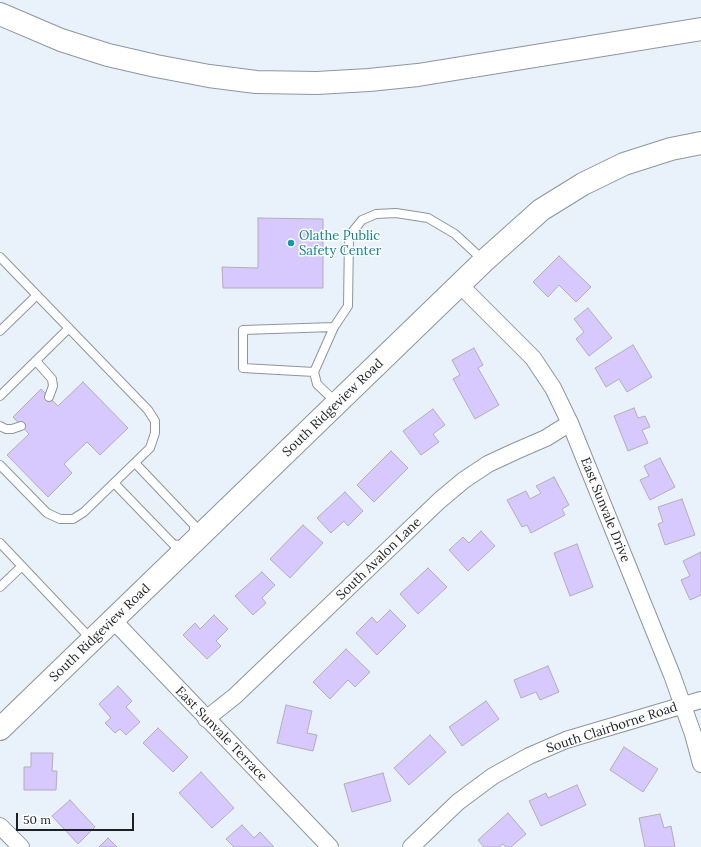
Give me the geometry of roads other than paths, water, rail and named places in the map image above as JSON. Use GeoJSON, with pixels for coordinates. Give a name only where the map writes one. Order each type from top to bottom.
{"type":"FeatureCollection","features":[{"type":"Feature","properties":{"kind":"main road"},"geometry":{"type":"LineString","coordinates":[[0,14],[62,40],[108,55],[209,76],[256,82],[317,83],[418,75],[701,29]]}},
{"type":"Feature","properties":{"kind":"main road","name":"South Ridgeview Road"},"geometry":{"type":"LineString","coordinates":[[0,729],[484,261],[541,210],[584,184],[624,164],[671,149],[701,143]]}},
{"type":"Feature","properties":{"kind":"street","name":"East Sunvale Drive"},"geometry":{"type":"LineString","coordinates":[[460,285],[533,358],[553,388],[570,423],[683,705],[701,764]]}},
{"type":"Feature","properties":{"kind":"street","name":"South Avalon Lane"},"geometry":{"type":"LineString","coordinates":[[206,719],[235,696],[440,500],[464,480],[488,464],[546,438],[570,423]]}},
{"type":"Feature","properties":{"kind":"street","name":"East Sunvale Terrace"},"geometry":{"type":"LineString","coordinates":[[113,620],[330,847]]}},
{"type":"Feature","properties":{"kind":"street","name":"South Clairborne Road"},"geometry":{"type":"LineString","coordinates":[[411,847],[458,802],[493,776],[529,756],[566,740],[701,700]]}},
{"type":"Feature","properties":{"kind":"street"},"geometry":{"type":"LineString","coordinates":[[0,826],[21,847]]}},
{"type":"Feature","properties":{"kind":"lane"},"geometry":{"type":"LineString","coordinates":[[338,403],[317,384],[314,372],[334,327],[348,306],[349,236],[362,220],[376,214],[396,213],[428,218],[455,234],[484,261]]}},
{"type":"Feature","properties":{"kind":"lane"},"geometry":{"type":"LineString","coordinates":[[0,465],[47,513],[60,520],[73,519],[84,512],[150,448],[155,433],[155,421],[148,410],[37,295],[2,262]]}},
{"type":"Feature","properties":{"kind":"lane"},"geometry":{"type":"LineString","coordinates":[[0,331],[37,295]]}},
{"type":"Feature","properties":{"kind":"lane"},"geometry":{"type":"LineString","coordinates":[[314,372],[243,368],[243,330],[334,327]]}},
{"type":"Feature","properties":{"kind":"lane"},"geometry":{"type":"LineString","coordinates":[[0,396],[69,328]]}},
{"type":"Feature","properties":{"kind":"lane"},"geometry":{"type":"LineString","coordinates":[[36,361],[52,379],[49,397]]}},
{"type":"Feature","properties":{"kind":"lane"},"geometry":{"type":"LineString","coordinates":[[0,426],[6,429],[21,426]]}},
{"type":"Feature","properties":{"kind":"lane"},"geometry":{"type":"LineString","coordinates":[[114,484],[174,545],[193,542],[194,525],[135,463]]}},
{"type":"Feature","properties":{"kind":"lane"},"geometry":{"type":"LineString","coordinates":[[0,542],[92,641]]}},
{"type":"Feature","properties":{"kind":"lane"},"geometry":{"type":"LineString","coordinates":[[0,587],[22,566]]}},
{"type":"Feature","properties":{"kind":"place","name":"Olathe Public Safety Center"},"geometry":{"type":"Point","coordinates":[291,243]}}]}
